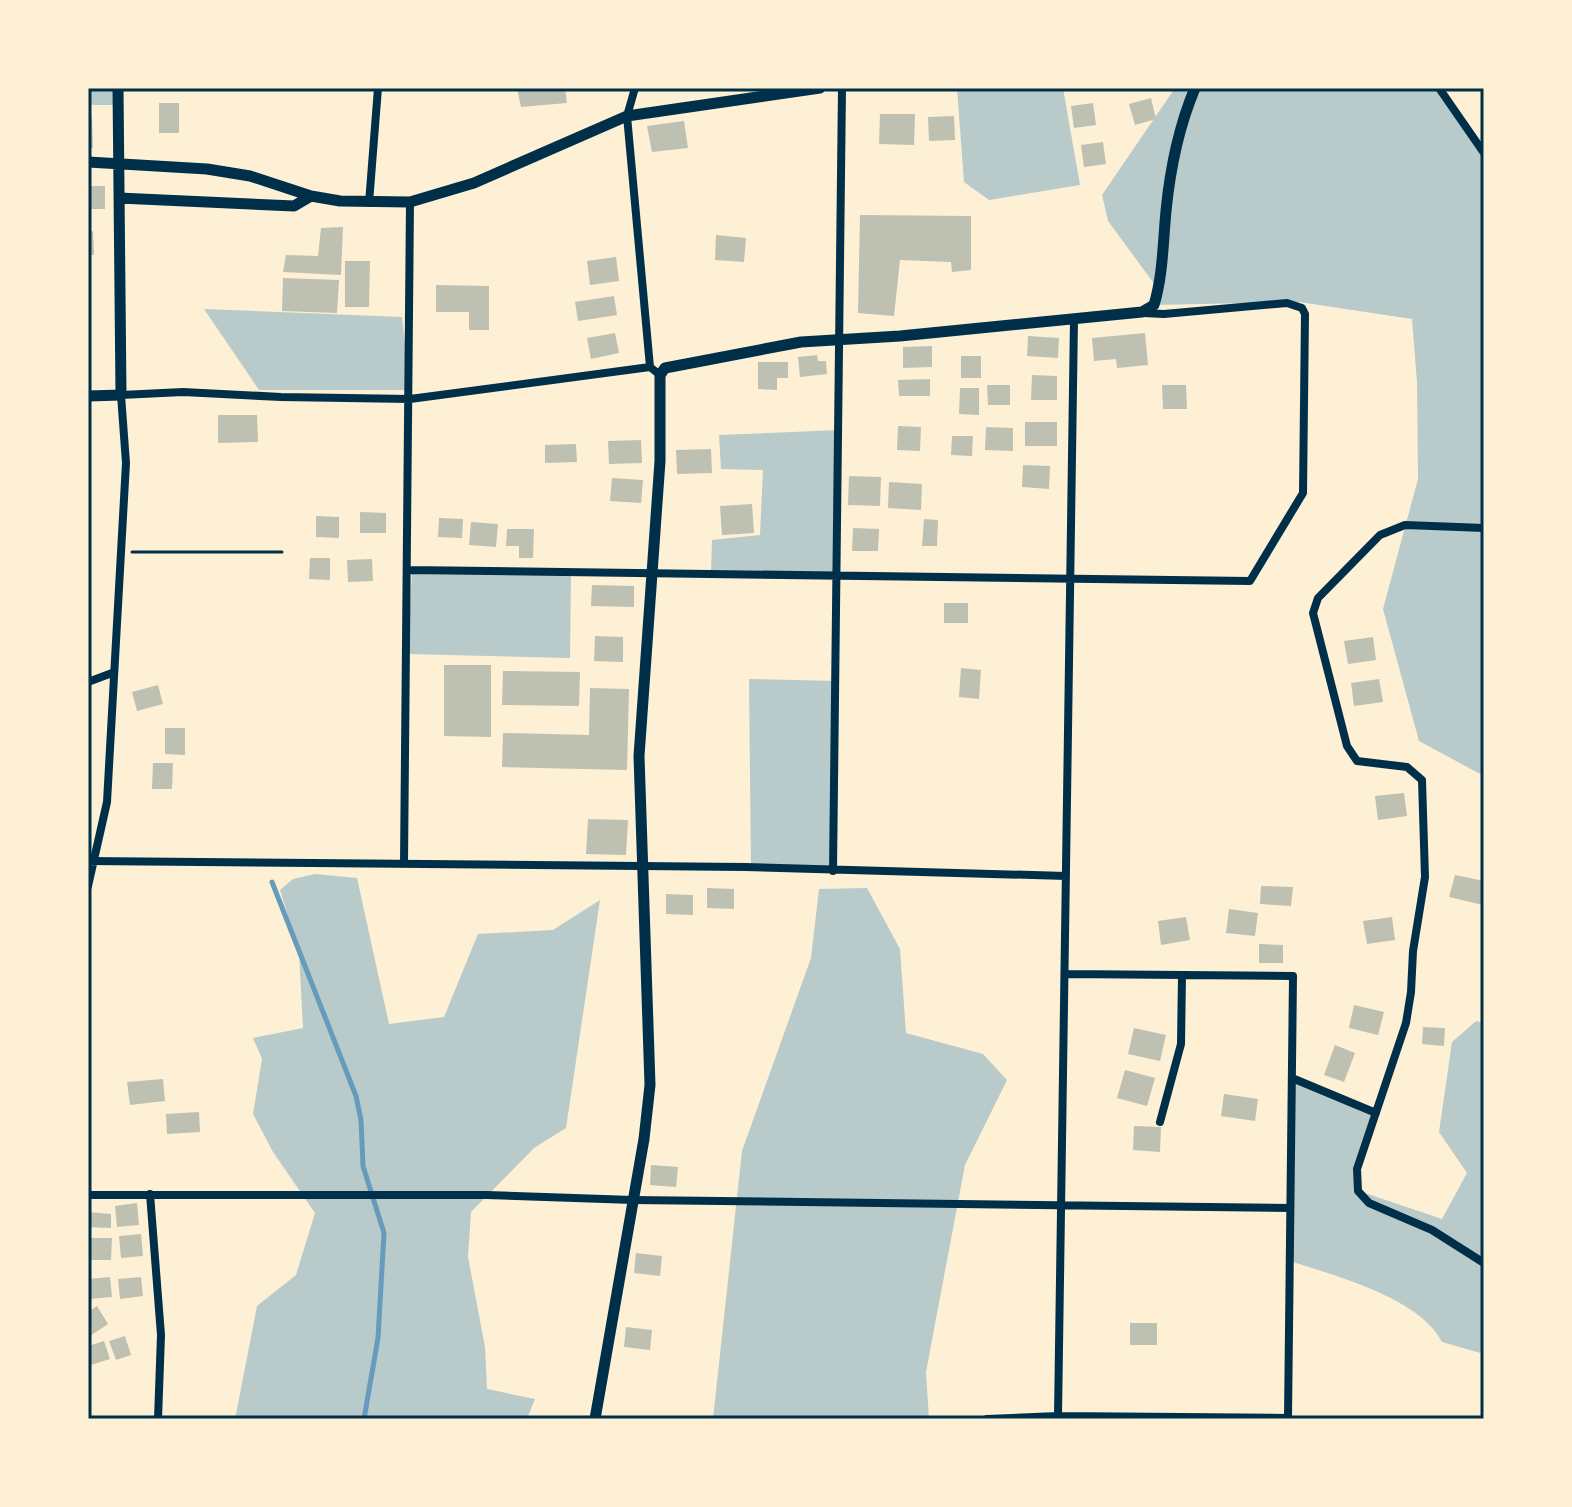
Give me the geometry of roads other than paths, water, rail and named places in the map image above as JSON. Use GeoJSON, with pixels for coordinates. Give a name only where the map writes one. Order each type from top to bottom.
{"type":"FeatureCollection","features":[{"type":"Feature","properties":{"kind":"street"},"geometry":{"type":"LineString","coordinates":[[88,886],[91,860],[107,802],[126,463],[121,395],[118,88]]}},
{"type":"Feature","properties":{"kind":"street"},"geometry":{"type":"LineString","coordinates":[[369,203],[378,88]]}},
{"type":"Feature","properties":{"kind":"street"},"geometry":{"type":"LineString","coordinates":[[635,88],[627,116],[650,367],[660,375]]}},
{"type":"Feature","properties":{"kind":"street"},"geometry":{"type":"LineString","coordinates":[[88,162],[161,164],[241,174],[311,196],[369,203],[410,202],[474,183],[627,116],[820,88]]}},
{"type":"Feature","properties":{"kind":"street"},"geometry":{"type":"LineString","coordinates":[[833,871],[842,88]]}},
{"type":"Feature","properties":{"kind":"street"},"geometry":{"type":"LineString","coordinates":[[1142,312],[1154,305],[1159,289],[1166,206],[1184,121],[1195,88]]}},
{"type":"Feature","properties":{"kind":"street"},"geometry":{"type":"LineString","coordinates":[[1439,88],[1484,153]]}},
{"type":"Feature","properties":{"kind":"street"},"geometry":{"type":"LineString","coordinates":[[119,198],[294,206],[311,196]]}},
{"type":"Feature","properties":{"kind":"street"},"geometry":{"type":"LineString","coordinates":[[404,864],[410,202]]}},
{"type":"Feature","properties":{"kind":"street"},"geometry":{"type":"LineString","coordinates":[[408,570],[653,572],[1250,581],[1303,493],[1305,314],[1302,308],[1287,303],[1164,314],[1142,312],[801,342],[665,368],[660,375],[660,461],[653,572],[639,756],[650,1085],[595,1419]]}},
{"type":"Feature","properties":{"kind":"street"},"geometry":{"type":"LineString","coordinates":[[1058,1416],[1074,319]]}},
{"type":"Feature","properties":{"kind":"street"},"geometry":{"type":"LineString","coordinates":[[88,396],[183,392],[410,399],[650,367]]}},
{"type":"Feature","properties":{"kind":"street"},"geometry":{"type":"LineString","coordinates":[[1484,528],[1405,525],[1380,535],[1318,598],[1313,613],[1347,746],[1357,761],[1407,767],[1422,780],[1425,877],[1413,951],[1411,992],[1406,1023],[1357,1169],[1358,1191],[1369,1203],[1432,1230],[1484,1263]]}},
{"type":"Feature","properties":{"kind":"street"},"geometry":{"type":"LineString","coordinates":[[88,682],[112,673]]}},
{"type":"Feature","properties":{"kind":"street"},"geometry":{"type":"LineString","coordinates":[[91,860],[745,867],[1066,876]]}},
{"type":"Feature","properties":{"kind":"street"},"geometry":{"type":"LineString","coordinates":[[987,1419],[1058,1416],[1288,1418],[1293,976],[1065,974]]}},
{"type":"Feature","properties":{"kind":"street"},"geometry":{"type":"LineString","coordinates":[[1160,1122],[1181,1044],[1182,975]]}},
{"type":"Feature","properties":{"kind":"street"},"geometry":{"type":"LineString","coordinates":[[1292,1078],[1376,1113]]}},
{"type":"Feature","properties":{"kind":"street"},"geometry":{"type":"LineString","coordinates":[[150,1194],[161,1335],[158,1419]]}},
{"type":"Feature","properties":{"kind":"street"},"geometry":{"type":"LineString","coordinates":[[88,1195],[487,1195],[633,1200],[1290,1208]]}},
{"type":"Feature","properties":{"kind":"waterway"},"geometry":{"type":"LineString","coordinates":[[272,882],[356,1096],[361,1120],[363,1166],[384,1233],[378,1338],[364,1419]]}}]}
